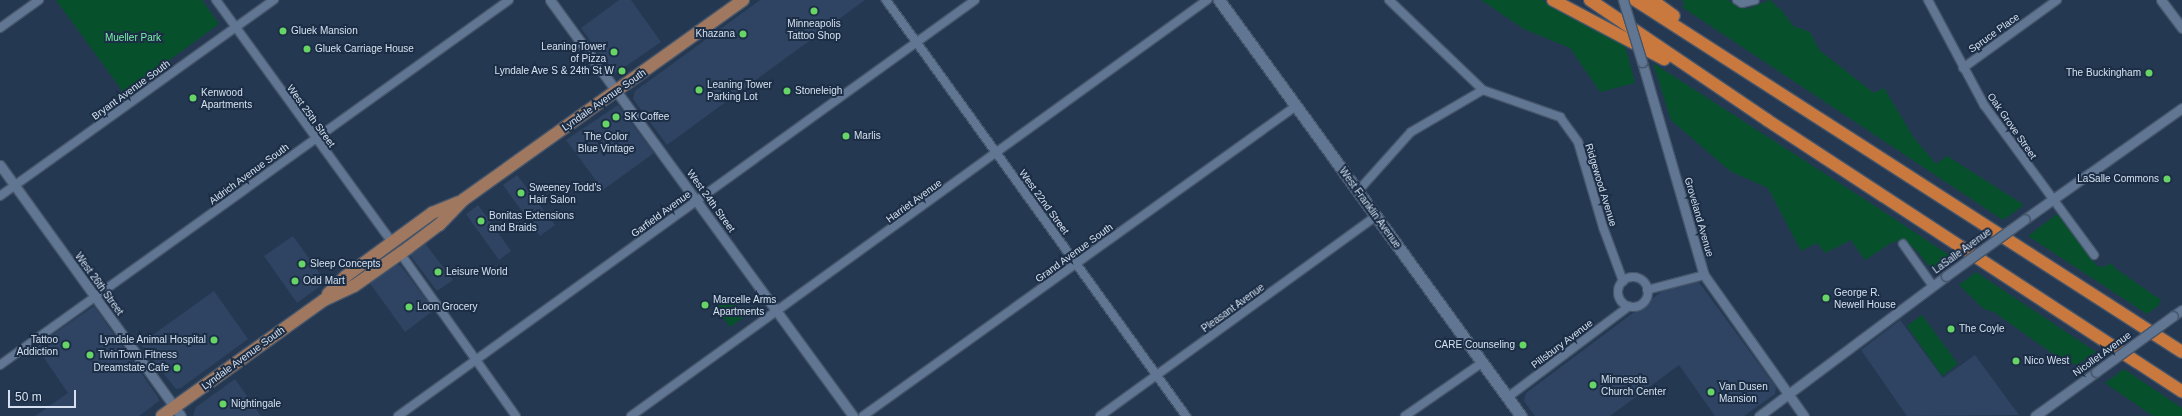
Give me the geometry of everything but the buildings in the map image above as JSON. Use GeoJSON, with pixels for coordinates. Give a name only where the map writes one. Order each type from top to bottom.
{"type":"FeatureCollection","features":[{"type":"Feature","properties":{"kind":"highway"},"geometry":{"type":"LineString","coordinates":[[1553,0],[1684,69],[1767,120]]}},
{"type":"Feature","properties":{"kind":"highway"},"geometry":{"type":"LineString","coordinates":[[1590,0],[1767,120],[2182,392]]}},
{"type":"Feature","properties":{"kind":"highway"},"geometry":{"type":"LineString","coordinates":[[1635,0],[2182,352]]}},
{"type":"Feature","properties":{"kind":"highway"},"geometry":{"type":"LineString","coordinates":[[1652,0],[1777,90]]}},
{"type":"Feature","properties":{"kind":"main road","name":"Lyndale Avenue South"},"geometry":{"type":"LineString","coordinates":[[324,300],[354,286],[440,225],[463,200],[743,0]]}},
{"type":"Feature","properties":{"kind":"main road","name":"West Franklin Avenue"},"geometry":{"type":"LineString","coordinates":[[1220,0],[1521,416]]}},
{"type":"Feature","properties":{"kind":"main road","name":"Lyndale Avenue South"},"geometry":{"type":"LineString","coordinates":[[162,416],[178,412],[324,300],[346,276],[432,212],[463,200]]}},
{"type":"Feature","properties":{"kind":"street"},"geometry":{"type":"LineString","coordinates":[[0,28],[39,0]]}},
{"type":"Feature","properties":{"kind":"street","name":"West 25th Street"},"geometry":{"type":"LineString","coordinates":[[216,0],[315,139],[392,242]]}},
{"type":"Feature","properties":{"kind":"street","name":"Bryant Avenue South"},"geometry":{"type":"LineString","coordinates":[[0,196],[274,0]]}},
{"type":"Feature","properties":{"kind":"street","name":"Aldrich Avenue South"},"geometry":{"type":"LineString","coordinates":[[0,365],[509,0]]}},
{"type":"Feature","properties":{"kind":"street","name":"West 24th Street"},"geometry":{"type":"LineString","coordinates":[[550,0],[853,416]]}},
{"type":"Feature","properties":{"kind":"street","name":"West 22nd Street"},"geometry":{"type":"LineString","coordinates":[[886,0],[1186,416]]}},
{"type":"Feature","properties":{"kind":"street","name":"Garfield Avenue"},"geometry":{"type":"LineString","coordinates":[[398,416],[975,0]]}},
{"type":"Feature","properties":{"kind":"street","name":"Harriet Avenue"},"geometry":{"type":"LineString","coordinates":[[631,416],[997,154],[1207,0]]}},
{"type":"Feature","properties":{"kind":"street","name":"Ridgewood Avenue"},"geometry":{"type":"LineString","coordinates":[[1389,0],[1482,90],[1560,117],[1578,142],[1603,227],[1623,281]]}},
{"type":"Feature","properties":{"kind":"street","name":"Groveland Avenue"},"geometry":{"type":"LineString","coordinates":[[1623,0],[1704,275],[1804,416]]}},
{"type":"Feature","properties":{"kind":"street"},"geometry":{"type":"LineString","coordinates":[[1737,0],[1742,3],[1755,0]]}},
{"type":"Feature","properties":{"kind":"street","name":"Oak Grove Street"},"geometry":{"type":"LineString","coordinates":[[1928,0],[1984,105],[2094,255]]}},
{"type":"Feature","properties":{"kind":"street","name":"Spruce Place"},"geometry":{"type":"LineString","coordinates":[[1963,68],[2057,0]]}},
{"type":"Feature","properties":{"kind":"street"},"geometry":{"type":"LineString","coordinates":[[2161,0],[2182,28]]}},
{"type":"Feature","properties":{"kind":"street"},"geometry":{"type":"LineString","coordinates":[[1358,191],[1411,132],[1482,90]]}},
{"type":"Feature","properties":{"kind":"street","name":"Grand Avenue South"},"geometry":{"type":"LineString","coordinates":[[863,416],[1296,106]]}},
{"type":"Feature","properties":{"kind":"street","name":"LaSalle Avenue"},"geometry":{"type":"LineString","coordinates":[[1759,416],[1946,276],[2182,108]]}},
{"type":"Feature","properties":{"kind":"street","name":"West 26th Street"},"geometry":{"type":"LineString","coordinates":[[0,165],[178,412]]}},
{"type":"Feature","properties":{"kind":"street","name":"Pleasant Avenue"},"geometry":{"type":"LineString","coordinates":[[1100,416],[1376,216]]}},
{"type":"Feature","properties":{"kind":"street"},"geometry":{"type":"LineString","coordinates":[[1902,244],[1933,286]]}},
{"type":"Feature","properties":{"kind":"street"},"geometry":{"type":"LineString","coordinates":[[400,253],[516,416]]}},
{"type":"Feature","properties":{"kind":"street"},"geometry":{"type":"LineString","coordinates":[[1647,290],[1704,275]]}},
{"type":"Feature","properties":{"kind":"street"},"geometry":{"type":"LineString","coordinates":[[1635,277],[1643,281],[1647,290],[1643,302],[1629,306],[1618,296],[1619,286],[1623,281],[1635,277]]}},
{"type":"Feature","properties":{"kind":"street","name":"Pillsbury Avenue"},"geometry":{"type":"LineString","coordinates":[[1508,397],[1629,306]]}},
{"type":"Feature","properties":{"kind":"street","name":"Nicollet Avenue"},"geometry":{"type":"LineString","coordinates":[[2035,416],[2182,310]]}},
{"type":"Feature","properties":{"kind":"street"},"geometry":{"type":"LineString","coordinates":[[1405,416],[1483,362]]}},
{"type":"Feature","properties":{"kind":"shaded area"},"geometry":{"type":"Polygon","coordinates":[[[619,0],[631,0],[661,42],[616,73],[611,70],[581,28],[619,0]]]}},
{"type":"Feature","properties":{"kind":"shaded area"},"geometry":{"type":"Polygon","coordinates":[[[760,0],[865,0],[667,145],[633,99],[635,91],[760,0]]]}},
{"type":"Feature","properties":{"kind":"shaded area"},"geometry":{"type":"Polygon","coordinates":[[[618,105],[654,153],[603,190],[566,140],[618,105]]]}},
{"type":"Feature","properties":{"kind":"shaded area"},"geometry":{"type":"Polygon","coordinates":[[[517,175],[555,225],[540,236],[503,185],[517,175]]]}},
{"type":"Feature","properties":{"kind":"shaded area"},"geometry":{"type":"Polygon","coordinates":[[[478,205],[511,251],[499,260],[466,214],[478,205]]]}},
{"type":"Feature","properties":{"kind":"shaded area"},"geometry":{"type":"Polygon","coordinates":[[[293,236],[326,282],[297,303],[264,256],[293,236]]]}},
{"type":"Feature","properties":{"kind":"shaded area"},"geometry":{"type":"Polygon","coordinates":[[[424,242],[453,280],[437,291],[410,255],[411,251],[424,242]]]}},
{"type":"Feature","properties":{"kind":"shaded area"},"geometry":{"type":"Polygon","coordinates":[[[396,263],[401,266],[434,310],[405,332],[369,282],[396,263]]]}},
{"type":"Feature","properties":{"kind":"shaded area"},"geometry":{"type":"Polygon","coordinates":[[[1698,281],[1776,387],[1775,394],[1744,416],[1715,416],[1679,365],[1610,416],[1535,416],[1524,401],[1526,393],[1665,289],[1676,283],[1698,281]]]}},
{"type":"Feature","properties":{"kind":"shaded area"},"geometry":{"type":"Polygon","coordinates":[[[214,291],[248,339],[181,388],[176,389],[140,344],[214,291]]]}},
{"type":"Feature","properties":{"kind":"shaded area"},"geometry":{"type":"Polygon","coordinates":[[[94,306],[158,397],[159,401],[139,416],[35,416],[68,393],[36,346],[94,306]]]}},
{"type":"Feature","properties":{"kind":"shaded area"},"geometry":{"type":"Polygon","coordinates":[[[1900,320],[1943,378],[1975,355],[2019,415],[1907,416],[1861,350],[1900,320]]]}},
{"type":"Feature","properties":{"kind":"shaded area"},"geometry":{"type":"Polygon","coordinates":[[[235,379],[261,416],[193,416],[196,407],[235,379]]]}},
{"type":"Feature","properties":{"kind":"green space","name":"Mueller Park"},"geometry":{"type":"Polygon","coordinates":[[[56,0],[202,0],[219,24],[124,93],[56,0]]]}},
{"type":"Feature","properties":{"kind":"green space"},"geometry":{"type":"Polygon","coordinates":[[[1481,0],[1542,0],[1624,42],[1635,83],[1600,92],[1570,48],[1524,29],[1481,0]]]}},
{"type":"Feature","properties":{"kind":"green space"},"geometry":{"type":"Polygon","coordinates":[[[1681,0],[1727,0],[1747,9],[1770,0],[1782,11],[1793,26],[1810,32],[1819,50],[1874,93],[1884,88],[1914,138],[1936,164],[1947,156],[2024,205],[2003,220],[1682,7],[1685,3],[1681,0]]]}},
{"type":"Feature","properties":{"kind":"green space"},"geometry":{"type":"Polygon","coordinates":[[[1653,63],[1952,257],[1933,271],[1917,251],[1908,243],[1900,240],[1891,243],[1865,260],[1851,240],[1825,253],[1817,243],[1801,251],[1768,188],[1730,171],[1671,120],[1653,63]]]}},
{"type":"Feature","properties":{"kind":"green space"},"geometry":{"type":"Polygon","coordinates":[[[2057,214],[2097,266],[2104,267],[2111,263],[2116,269],[2161,300],[2158,306],[2147,314],[2028,236],[2057,214]]]}},
{"type":"Feature","properties":{"kind":"green space"},"geometry":{"type":"Polygon","coordinates":[[[1976,272],[2096,352],[2076,365],[2056,356],[1994,312],[1984,309],[1959,285],[1976,272]]]}},
{"type":"Feature","properties":{"kind":"green space"},"geometry":{"type":"Polygon","coordinates":[[[725,297],[730,298],[744,317],[730,327],[716,308],[717,302],[725,297]]]}},
{"type":"Feature","properties":{"kind":"green space"},"geometry":{"type":"Polygon","coordinates":[[[1922,315],[1958,364],[1942,376],[1907,326],[1922,315]]]}},
{"type":"Feature","properties":{"kind":"green space"},"geometry":{"type":"Polygon","coordinates":[[[2124,369],[2182,408],[2182,416],[2153,416],[2105,383],[2124,369]]]}},
{"type":"Feature","properties":{"kind":"place","name":"Minneapolis Tattoo Shop"},"geometry":{"type":"Point","coordinates":[814,11]}},
{"type":"Feature","properties":{"kind":"place","name":"Gluek Mansion"},"geometry":{"type":"Point","coordinates":[283,31]}},
{"type":"Feature","properties":{"kind":"place","name":"Khazana"},"geometry":{"type":"Point","coordinates":[743,34]}},
{"type":"Feature","properties":{"kind":"place","name":"Gluek Carriage House"},"geometry":{"type":"Point","coordinates":[307,49]}},
{"type":"Feature","properties":{"kind":"place","name":"Leaning Tower of Pizza"},"geometry":{"type":"Point","coordinates":[614,52]}},
{"type":"Feature","properties":{"kind":"place","name":"Lyndale Ave S & 24th St W"},"geometry":{"type":"Point","coordinates":[622,71]}},
{"type":"Feature","properties":{"kind":"place","name":"The Buckingham"},"geometry":{"type":"Point","coordinates":[2149,73]}},
{"type":"Feature","properties":{"kind":"place","name":"Leaning Tower Parking Lot"},"geometry":{"type":"Point","coordinates":[699,90]}},
{"type":"Feature","properties":{"kind":"place","name":"Stoneleigh"},"geometry":{"type":"Point","coordinates":[787,91]}},
{"type":"Feature","properties":{"kind":"place","name":"Kenwood Apartments"},"geometry":{"type":"Point","coordinates":[193,98]}},
{"type":"Feature","properties":{"kind":"place","name":"SK Coffee"},"geometry":{"type":"Point","coordinates":[616,117]}},
{"type":"Feature","properties":{"kind":"place","name":"The Color Blue Vintage"},"geometry":{"type":"Point","coordinates":[606,124]}},
{"type":"Feature","properties":{"kind":"place","name":"Marlis"},"geometry":{"type":"Point","coordinates":[846,136]}},
{"type":"Feature","properties":{"kind":"place","name":"LaSalle Commons"},"geometry":{"type":"Point","coordinates":[2167,179]}},
{"type":"Feature","properties":{"kind":"place","name":"Sweeney Todd's Hair Salon"},"geometry":{"type":"Point","coordinates":[521,193]}},
{"type":"Feature","properties":{"kind":"place","name":"Bonitas Extensions and Braids"},"geometry":{"type":"Point","coordinates":[481,221]}},
{"type":"Feature","properties":{"kind":"place","name":"Sleep Concepts"},"geometry":{"type":"Point","coordinates":[302,264]}},
{"type":"Feature","properties":{"kind":"place","name":"Leisure World"},"geometry":{"type":"Point","coordinates":[438,272]}},
{"type":"Feature","properties":{"kind":"place","name":"Odd Mart"},"geometry":{"type":"Point","coordinates":[295,281]}},
{"type":"Feature","properties":{"kind":"place","name":"George R. Newell House"},"geometry":{"type":"Point","coordinates":[1826,298]}},
{"type":"Feature","properties":{"kind":"place","name":"Marcelle Arms Apartments"},"geometry":{"type":"Point","coordinates":[705,305]}},
{"type":"Feature","properties":{"kind":"place","name":"Loon Grocery"},"geometry":{"type":"Point","coordinates":[409,307]}},
{"type":"Feature","properties":{"kind":"place","name":"The Coyle"},"geometry":{"type":"Point","coordinates":[1951,329]}},
{"type":"Feature","properties":{"kind":"place","name":"Lyndale Animal Hospital"},"geometry":{"type":"Point","coordinates":[214,340]}},
{"type":"Feature","properties":{"kind":"place","name":"Tattoo Addiction"},"geometry":{"type":"Point","coordinates":[66,345]}},
{"type":"Feature","properties":{"kind":"place","name":"CARE Counseling"},"geometry":{"type":"Point","coordinates":[1523,345]}},
{"type":"Feature","properties":{"kind":"place","name":"TwinTown Fitness"},"geometry":{"type":"Point","coordinates":[90,355]}},
{"type":"Feature","properties":{"kind":"place","name":"Nico West"},"geometry":{"type":"Point","coordinates":[2016,361]}},
{"type":"Feature","properties":{"kind":"place","name":"Dreamstate Cafe"},"geometry":{"type":"Point","coordinates":[177,368]}},
{"type":"Feature","properties":{"kind":"place","name":"Minnesota Church Center"},"geometry":{"type":"Point","coordinates":[1593,385]}},
{"type":"Feature","properties":{"kind":"place","name":"Van Dusen Mansion"},"geometry":{"type":"Point","coordinates":[1711,392]}},
{"type":"Feature","properties":{"kind":"place","name":"Nightingale"},"geometry":{"type":"Point","coordinates":[223,404]}}]}
